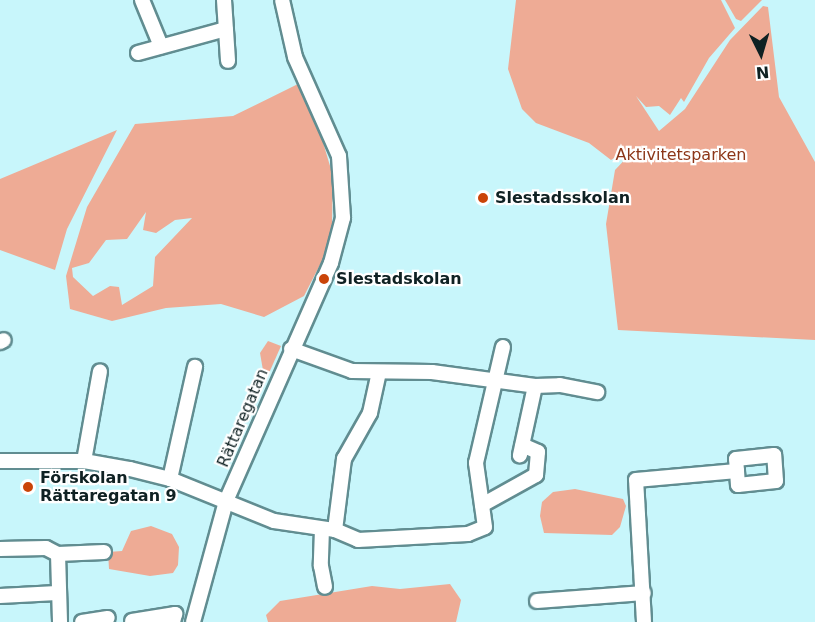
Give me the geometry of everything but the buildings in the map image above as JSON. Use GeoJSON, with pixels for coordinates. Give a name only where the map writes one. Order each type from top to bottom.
{"type":"FeatureCollection","features":[{"type":"Feature","properties":{"kind":"street"},"geometry":{"type":"LineString","coordinates":[[142,0],[161,46]]}},
{"type":"Feature","properties":{"kind":"street"},"geometry":{"type":"LineString","coordinates":[[224,0],[228,61]]}},
{"type":"Feature","properties":{"kind":"street","name":"Rättaregatan"},"geometry":{"type":"LineString","coordinates":[[193,622],[226,501],[331,262],[343,218],[339,156],[288,35],[282,0]]}},
{"type":"Feature","properties":{"kind":"street"},"geometry":{"type":"LineString","coordinates":[[138,52],[226,29]]}},
{"type":"Feature","properties":{"kind":"street"},"geometry":{"type":"LineString","coordinates":[[0,461],[84,460],[170,479],[274,521],[329,530],[369,541],[417,534],[468,534],[485,527],[476,463],[503,347]]}},
{"type":"Feature","properties":{"kind":"street"},"geometry":{"type":"LineString","coordinates":[[291,349],[342,369],[432,372],[495,379],[535,387],[560,385],[597,392]]}},
{"type":"Feature","properties":{"kind":"street"},"geometry":{"type":"LineString","coordinates":[[170,479],[195,367]]}},
{"type":"Feature","properties":{"kind":"street"},"geometry":{"type":"LineString","coordinates":[[84,460],[100,371]]}},
{"type":"Feature","properties":{"kind":"street"},"geometry":{"type":"LineString","coordinates":[[325,587],[321,567],[344,459],[370,413],[379,372]]}},
{"type":"Feature","properties":{"kind":"street"},"geometry":{"type":"LineString","coordinates":[[482,505],[536,475],[538,452],[521,450],[535,387]]}},
{"type":"Feature","properties":{"kind":"street"},"geometry":{"type":"LineString","coordinates":[[644,622],[636,480],[737,471]]}},
{"type":"Feature","properties":{"kind":"street"},"geometry":{"type":"LineString","coordinates":[[0,549],[46,548],[58,554],[104,552]]}},
{"type":"Feature","properties":{"kind":"street"},"geometry":{"type":"LineString","coordinates":[[58,554],[57,593],[60,622]]}},
{"type":"Feature","properties":{"kind":"street"},"geometry":{"type":"LineString","coordinates":[[0,596],[57,593]]}},
{"type":"Feature","properties":{"kind":"street"},"geometry":{"type":"LineString","coordinates":[[537,602],[644,593]]}},
{"type":"Feature","properties":{"kind":"street"},"geometry":{"type":"LineString","coordinates":[[132,621],[175,614],[173,622]]}},
{"type":"Feature","properties":{"kind":"street"},"geometry":{"type":"LineString","coordinates":[[82,622],[108,618]]}},
{"type":"Feature","properties":{"kind":"green space","name":"Aktivitetsparken"},"geometry":{"type":"Polygon","coordinates":[[[516,0],[721,0],[735,28],[709,58],[684,102],[681,98],[670,115],[659,106],[646,107],[636,96],[659,131],[685,109],[730,40],[763,6],[768,7],[779,97],[815,162],[815,340],[618,330],[606,224],[615,170],[633,151],[630,148],[611,160],[589,143],[536,123],[522,109],[508,69],[516,0]]]}},
{"type":"Feature","properties":{"kind":"green space"},"geometry":{"type":"Polygon","coordinates":[[[725,0],[762,0],[741,21],[736,19],[725,0]]]}},
{"type":"Feature","properties":{"kind":"green space"},"geometry":{"type":"Polygon","coordinates":[[[298,84],[322,139],[333,176],[332,224],[327,251],[304,296],[264,317],[221,304],[166,308],[112,321],[70,309],[66,276],[87,207],[135,124],[233,116],[298,84]],[[146,212],[127,239],[106,240],[89,263],[72,268],[73,277],[93,296],[110,286],[119,287],[122,305],[153,286],[155,257],[192,218],[175,220],[156,233],[143,230],[146,212]]]}},
{"type":"Feature","properties":{"kind":"green space"},"geometry":{"type":"Polygon","coordinates":[[[117,130],[67,229],[55,270],[0,250],[0,179],[117,130]]]}},
{"type":"Feature","properties":{"kind":"green space"},"geometry":{"type":"Polygon","coordinates":[[[268,341],[281,346],[265,382],[260,353],[268,341]]]}},
{"type":"Feature","properties":{"kind":"green space"},"geometry":{"type":"Polygon","coordinates":[[[575,489],[623,499],[626,506],[620,527],[612,535],[544,533],[540,516],[542,502],[553,492],[575,489]]]}},
{"type":"Feature","properties":{"kind":"green space"},"geometry":{"type":"Polygon","coordinates":[[[151,526],[172,534],[179,547],[178,565],[173,573],[150,576],[109,569],[108,552],[122,551],[131,531],[151,526]]]}},
{"type":"Feature","properties":{"kind":"green space"},"geometry":{"type":"Polygon","coordinates":[[[450,584],[461,600],[456,622],[268,622],[266,615],[280,601],[372,586],[400,589],[450,584]]]}},
{"type":"Feature","properties":{"kind":"place","name":"Slestadsskolan"},"geometry":{"type":"Point","coordinates":[483,198]}},
{"type":"Feature","properties":{"kind":"place","name":"Slestadskolan"},"geometry":{"type":"Point","coordinates":[324,279]}},
{"type":"Feature","properties":{"kind":"place","name":"Förskolan Rättaregatan 9"},"geometry":{"type":"Point","coordinates":[28,487]}}]}
